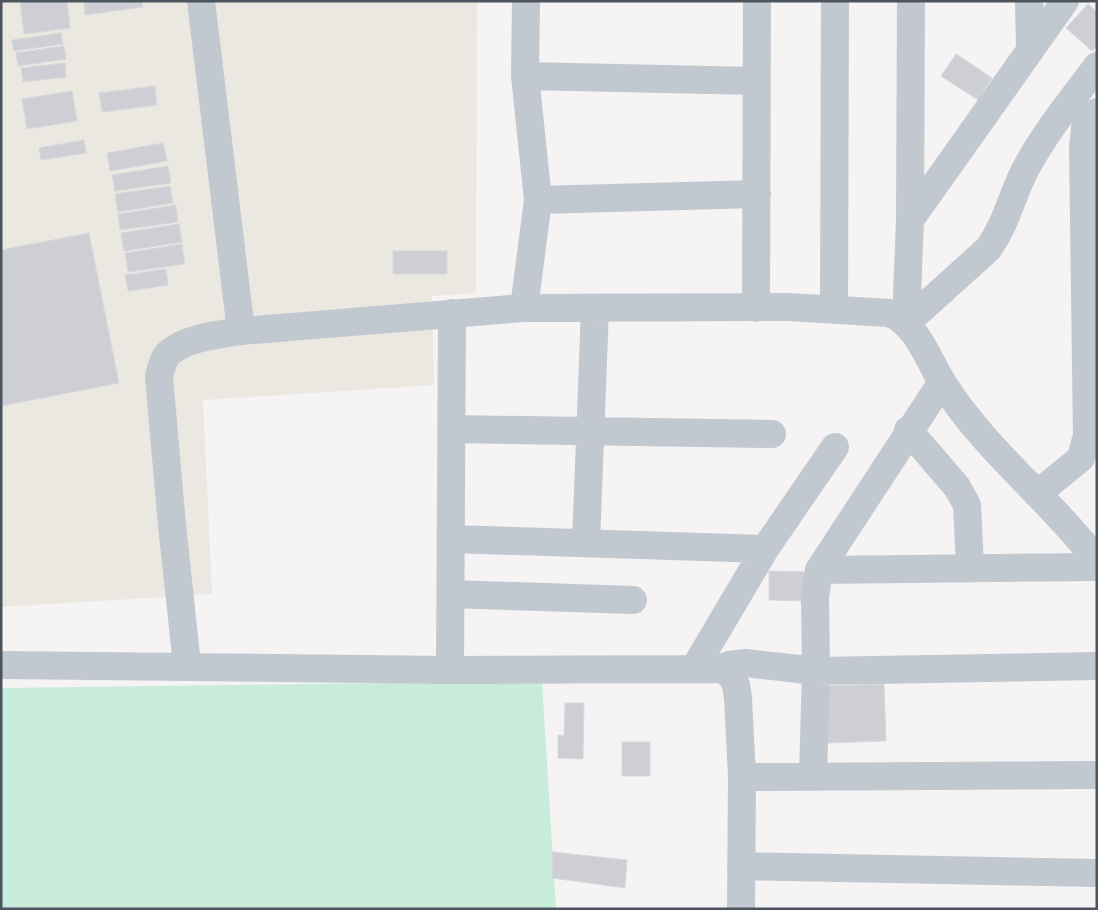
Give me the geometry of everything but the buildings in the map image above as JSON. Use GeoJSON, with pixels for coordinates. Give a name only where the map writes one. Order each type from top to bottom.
{"type":"FeatureCollection","features":[{"type":"Feature","properties":{"kind":"street"},"geometry":{"type":"LineString","coordinates":[[201,1],[241,331]]}},
{"type":"Feature","properties":{"kind":"street"},"geometry":{"type":"LineString","coordinates":[[524,308],[538,200],[525,76],[526,1]]}},
{"type":"Feature","properties":{"kind":"street"},"geometry":{"type":"LineString","coordinates":[[756,308],[757,1]]}},
{"type":"Feature","properties":{"kind":"street"},"geometry":{"type":"LineString","coordinates":[[834,310],[836,1]]}},
{"type":"Feature","properties":{"kind":"street"},"geometry":{"type":"LineString","coordinates":[[906,323],[910,220],[911,1]]}},
{"type":"Feature","properties":{"kind":"street"},"geometry":{"type":"LineString","coordinates":[[1029,1],[1030,50]]}},
{"type":"Feature","properties":{"kind":"street"},"geometry":{"type":"LineString","coordinates":[[910,220],[1065,1]]}},
{"type":"Feature","properties":{"kind":"street"},"geometry":{"type":"LineString","coordinates":[[906,323],[988,249],[997,237],[1004,225],[1025,171],[1043,138],[1097,66]]}},
{"type":"Feature","properties":{"kind":"street"},"geometry":{"type":"LineString","coordinates":[[525,76],[756,81]]}},
{"type":"Feature","properties":{"kind":"street"},"geometry":{"type":"LineString","coordinates":[[1037,494],[1081,458],[1087,436],[1083,148],[1085,128],[1097,112]]}},
{"type":"Feature","properties":{"kind":"street"},"geometry":{"type":"LineString","coordinates":[[538,200],[757,194]]}},
{"type":"Feature","properties":{"kind":"street"},"geometry":{"type":"LineString","coordinates":[[187,666],[172,525],[160,377],[163,363],[169,353],[183,345],[208,336],[241,331],[524,308],[756,308],[834,310],[889,314],[899,317],[906,323],[942,382],[978,431],[1037,494],[1092,545]]}},
{"type":"Feature","properties":{"kind":"street"},"geometry":{"type":"LineString","coordinates":[[586,543],[595,309]]}},
{"type":"Feature","properties":{"kind":"street"},"geometry":{"type":"LineString","coordinates":[[450,670],[452,314]]}},
{"type":"Feature","properties":{"kind":"street"},"geometry":{"type":"LineString","coordinates":[[813,776],[816,671],[814,597],[819,570],[908,430],[942,382]]}},
{"type":"Feature","properties":{"kind":"street"},"geometry":{"type":"LineString","coordinates":[[452,429],[772,434]]}},
{"type":"Feature","properties":{"kind":"street"},"geometry":{"type":"LineString","coordinates":[[908,430],[957,487],[967,505],[970,567]]}},
{"type":"Feature","properties":{"kind":"street"},"geometry":{"type":"LineString","coordinates":[[694,669],[765,549],[835,447]]}},
{"type":"Feature","properties":{"kind":"street"},"geometry":{"type":"LineString","coordinates":[[451,539],[765,549]]}},
{"type":"Feature","properties":{"kind":"street"},"geometry":{"type":"LineString","coordinates":[[819,570],[1097,567]]}},
{"type":"Feature","properties":{"kind":"street"},"geometry":{"type":"LineString","coordinates":[[450,594],[633,600]]}},
{"type":"Feature","properties":{"kind":"street"},"geometry":{"type":"LineString","coordinates":[[721,669],[728,665],[759,663],[816,671],[1097,666]]}},
{"type":"Feature","properties":{"kind":"street"},"geometry":{"type":"LineString","coordinates":[[1,665],[450,670],[721,669],[732,675],[736,685],[742,777],[741,909]]}},
{"type":"Feature","properties":{"kind":"street"},"geometry":{"type":"LineString","coordinates":[[742,777],[1097,775]]}},
{"type":"Feature","properties":{"kind":"street"},"geometry":{"type":"LineString","coordinates":[[741,866],[1097,872]]}},
{"type":"Feature","properties":{"kind":"shaded area"},"geometry":{"type":"Polygon","coordinates":[[[1,1],[477,1],[476,293],[432,296],[434,385],[203,400],[212,594],[1,607],[1,1]]]}},
{"type":"Feature","properties":{"kind":"green space"},"geometry":{"type":"Polygon","coordinates":[[[542,681],[556,909],[1,909],[1,688],[542,681]]]}}]}
